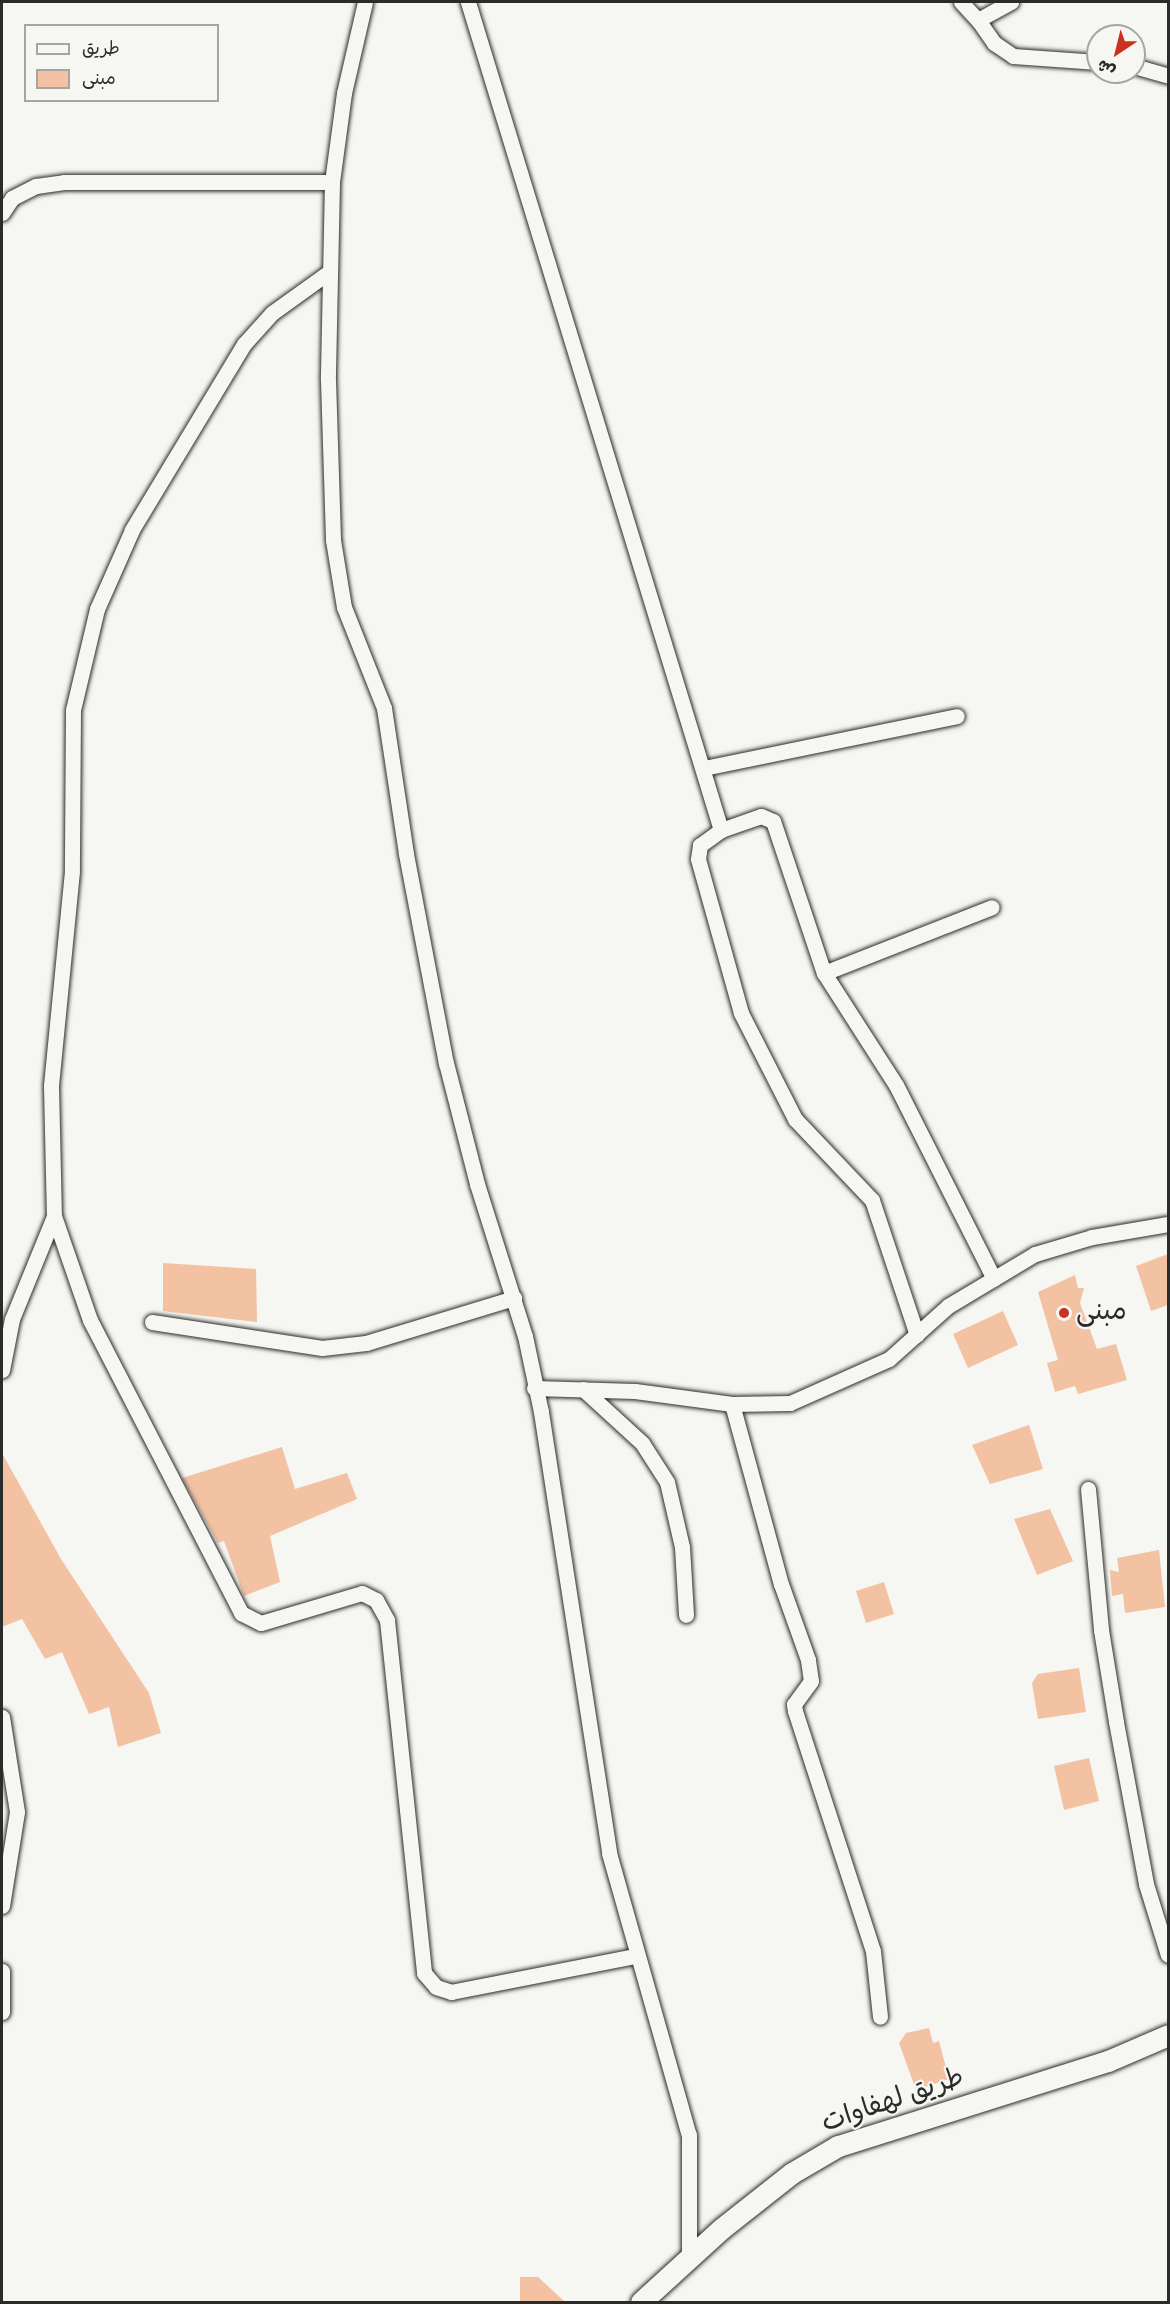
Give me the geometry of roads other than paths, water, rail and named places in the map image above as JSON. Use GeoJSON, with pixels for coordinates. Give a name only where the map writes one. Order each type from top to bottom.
{"type":"FeatureCollection","features":[{"type":"Feature","properties":{"kind":"street"},"geometry":{"type":"LineString","coordinates":[[365,2],[344,93],[332,182],[328,272],[333,540],[344,607],[384,708],[404,843],[446,1063],[477,1184],[514,1298],[534,1388],[582,1659],[603,1820],[635,1956],[689,2135],[689,2258]]}},
{"type":"Feature","properties":{"kind":"street"},"geometry":{"type":"LineString","coordinates":[[468,2],[722,830]]}},
{"type":"Feature","properties":{"kind":"street"},"geometry":{"type":"LineString","coordinates":[[961,2],[978,20],[994,43],[1013,56],[1086,61]]}},
{"type":"Feature","properties":{"kind":"street"},"geometry":{"type":"LineString","coordinates":[[978,20],[1011,2]]}},
{"type":"Feature","properties":{"kind":"street"},"geometry":{"type":"LineString","coordinates":[[1146,70],[1168,76]]}},
{"type":"Feature","properties":{"kind":"street"},"geometry":{"type":"LineString","coordinates":[[2,213],[12,198],[36,186],[64,182],[332,182]]}},
{"type":"Feature","properties":{"kind":"street"},"geometry":{"type":"LineString","coordinates":[[328,272],[272,313],[244,344],[132,530],[97,609],[73,710],[72,871],[51,1086],[54,1216],[90,1320],[241,1613],[261,1623],[362,1593],[376,1600],[387,1620],[424,1973],[436,1987],[451,1992],[635,1956]]}},
{"type":"Feature","properties":{"kind":"street"},"geometry":{"type":"LineString","coordinates":[[704,768],[957,716]]}},
{"type":"Feature","properties":{"kind":"street"},"geometry":{"type":"LineString","coordinates":[[917,1335],[872,1200],[795,1119],[741,1013],[698,859],[700,845],[722,830],[761,816],[773,821],[824,974],[896,1084],[994,1279]]}},
{"type":"Feature","properties":{"kind":"street"},"geometry":{"type":"LineString","coordinates":[[824,974],[992,907]]}},
{"type":"Feature","properties":{"kind":"street"},"geometry":{"type":"LineString","coordinates":[[2,1370],[12,1319],[54,1216]]}},
{"type":"Feature","properties":{"kind":"street"},"geometry":{"type":"LineString","coordinates":[[534,1388],[669,1393],[732,1404],[790,1403],[829,1389],[889,1359],[948,1306],[1061,1244],[1168,1224]]}},
{"type":"Feature","properties":{"kind":"street"},"geometry":{"type":"LineString","coordinates":[[152,1322],[322,1348],[366,1343],[514,1298]]}},
{"type":"Feature","properties":{"kind":"street"},"geometry":{"type":"LineString","coordinates":[[584,1389],[642,1443],[667,1482],[682,1546],[686,1615]]}},
{"type":"Feature","properties":{"kind":"street"},"geometry":{"type":"LineString","coordinates":[[732,1404],[781,1584],[808,1660],[811,1682],[794,1704],[795,1711],[873,1951],[880,2017]]}},
{"type":"Feature","properties":{"kind":"street"},"geometry":{"type":"LineString","coordinates":[[1088,1490],[1101,1630],[1116,1722],[1146,1884],[1168,1955]]}},
{"type":"Feature","properties":{"kind":"street"},"geometry":{"type":"LineString","coordinates":[[2,1717],[16,1812],[2,1906]]}},
{"type":"Feature","properties":{"kind":"street"},"geometry":{"type":"LineString","coordinates":[[2,1971],[2,2012]]}},
{"type":"Feature","properties":{"kind":"street","name":"طريق لهفاوات"},"geometry":{"type":"LineString","coordinates":[[640,2302],[689,2258],[792,2174],[838,2146],[1108,2061],[1168,2035]]}},
{"type":"Feature","properties":{"kind":"place","name":"مبنى"},"geometry":{"type":"Point","coordinates":[1064,1313]}}]}
